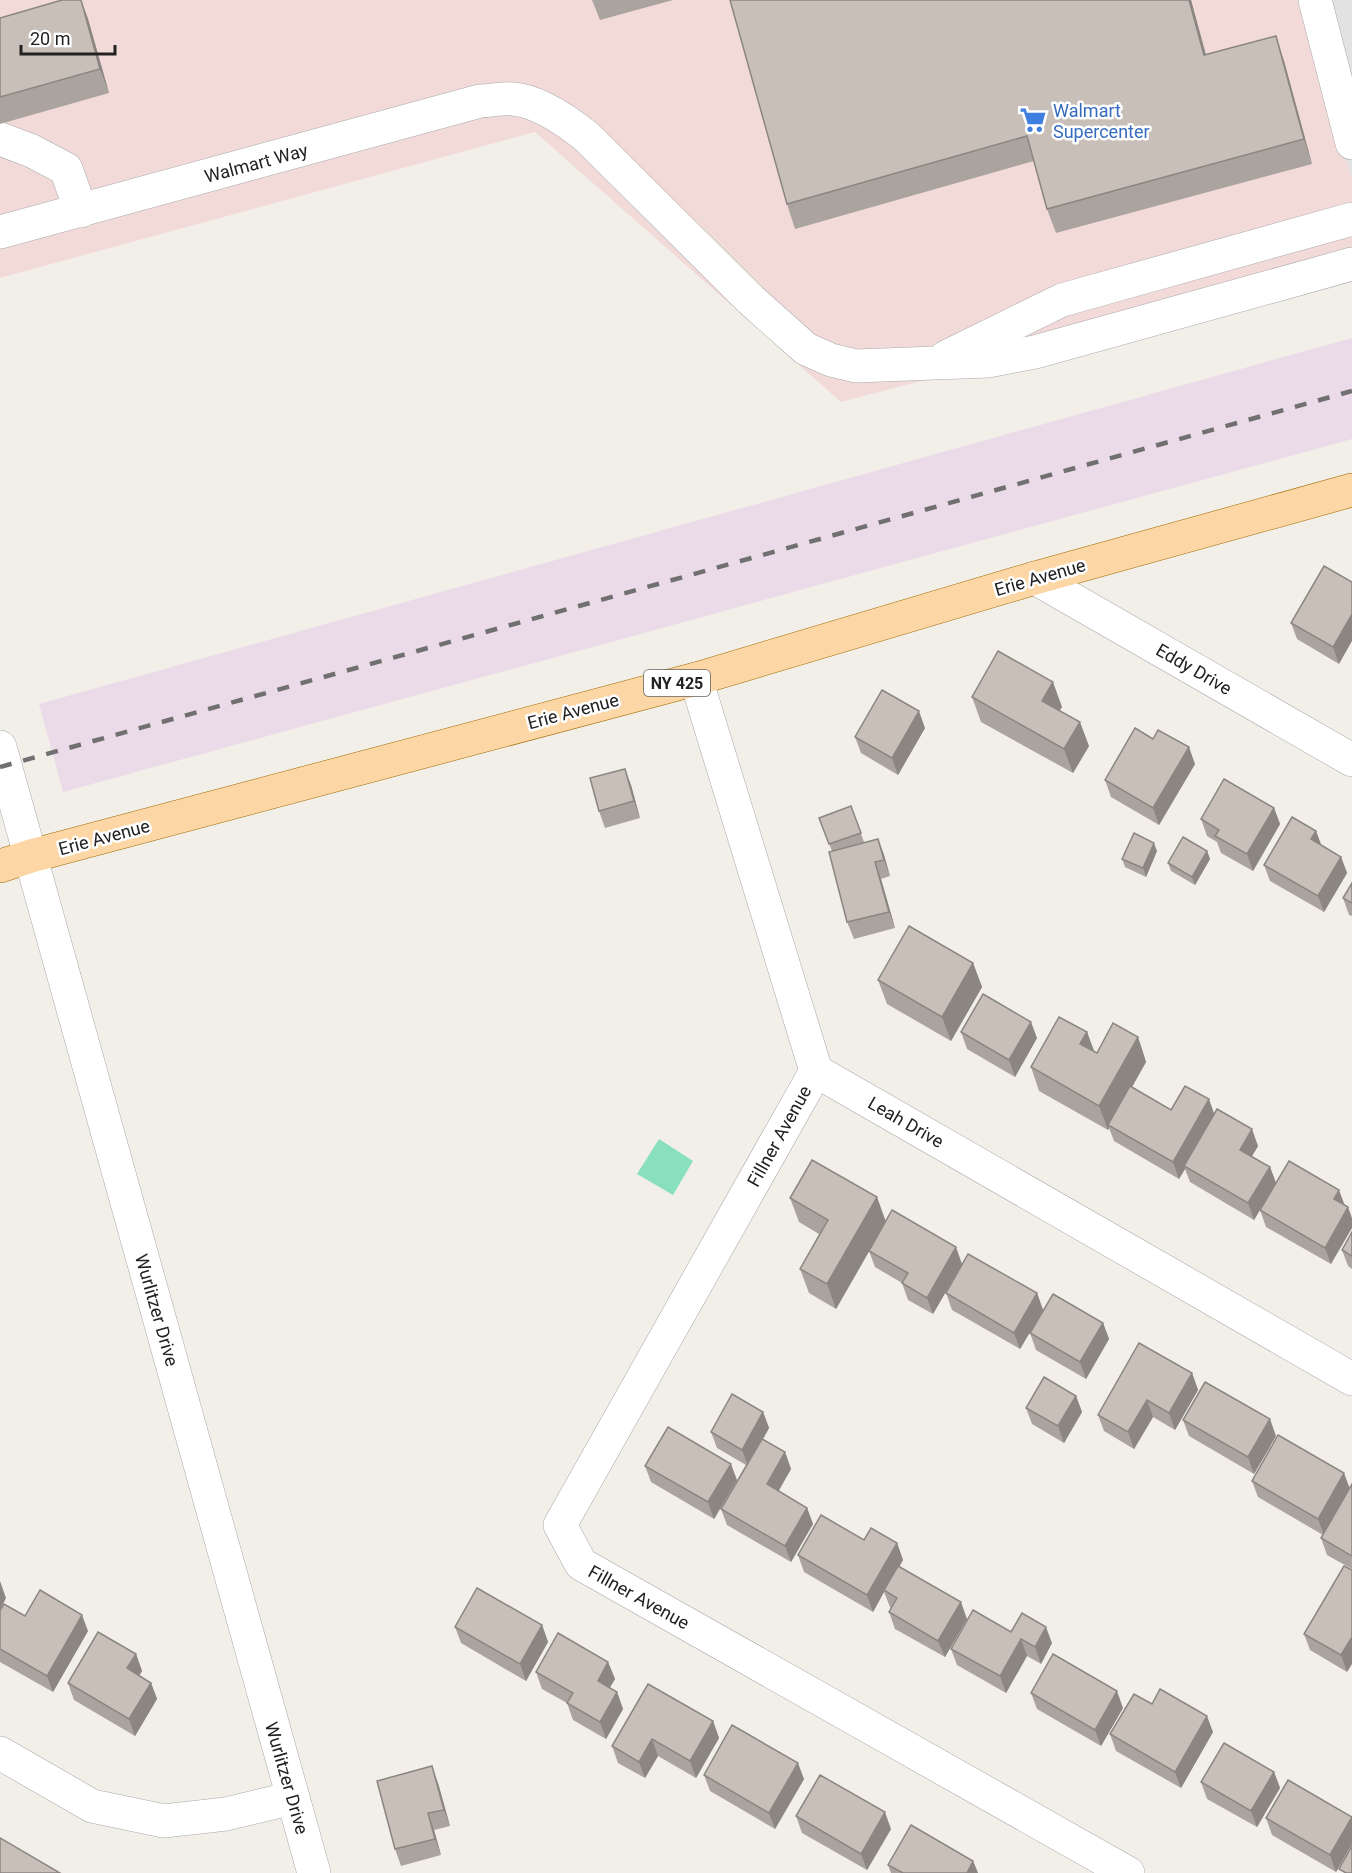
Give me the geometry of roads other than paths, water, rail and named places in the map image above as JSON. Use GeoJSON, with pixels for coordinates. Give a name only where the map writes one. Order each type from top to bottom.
{"type":"FeatureCollection","features":[{"type":"Feature","properties":{"kind":"main road","name":"Erie Avenue"},"geometry":{"type":"LineString","coordinates":[[0,866],[696,679],[1035,578],[1352,490]]}},
{"type":"Feature","properties":{"kind":"street"},"geometry":{"type":"LineString","coordinates":[[1315,0],[1352,142]]}},
{"type":"Feature","properties":{"kind":"street","name":"Walmart Way"},"geometry":{"type":"LineString","coordinates":[[0,232],[480,101],[513,99],[542,108],[566,121],[587,138],[751,300],[806,350],[831,360],[856,366],[934,363]]}},
{"type":"Feature","properties":{"kind":"street"},"geometry":{"type":"LineString","coordinates":[[0,139],[32,151],[66,169],[81,210]]}},
{"type":"Feature","properties":{"kind":"street"},"geometry":{"type":"LineString","coordinates":[[934,363],[1062,300],[1352,219]]}},
{"type":"Feature","properties":{"kind":"street"},"geometry":{"type":"LineString","coordinates":[[934,363],[988,361],[1035,352],[1352,264]]}},
{"type":"Feature","properties":{"kind":"street","name":"Eddy Drive"},"geometry":{"type":"LineString","coordinates":[[1035,578],[1352,760]]}},
{"type":"Feature","properties":{"kind":"street"},"geometry":{"type":"LineString","coordinates":[[696,679],[816,1071]]}},
{"type":"Feature","properties":{"kind":"street","name":"Wurlitzer Drive"},"geometry":{"type":"LineString","coordinates":[[0,747],[314,1873]]}},
{"type":"Feature","properties":{"kind":"street","name":"Leah Drive"},"geometry":{"type":"LineString","coordinates":[[816,1071],[1352,1379]]}},
{"type":"Feature","properties":{"kind":"street","name":"Fillner Avenue"},"geometry":{"type":"LineString","coordinates":[[816,1071],[560,1526],[581,1564],[1128,1873]]}},
{"type":"Feature","properties":{"kind":"street"},"geometry":{"type":"LineString","coordinates":[[0,1752],[92,1806],[164,1821],[226,1814],[293,1798]]}},
{"type":"Feature","properties":{"kind":"railway"},"geometry":{"type":"LineString","coordinates":[[0,767],[1352,391]]}},
{"type":"Feature","properties":{"kind":"place","name":"Walmart Supercenter"},"geometry":{"type":"Point","coordinates":[1033,120]}}]}
